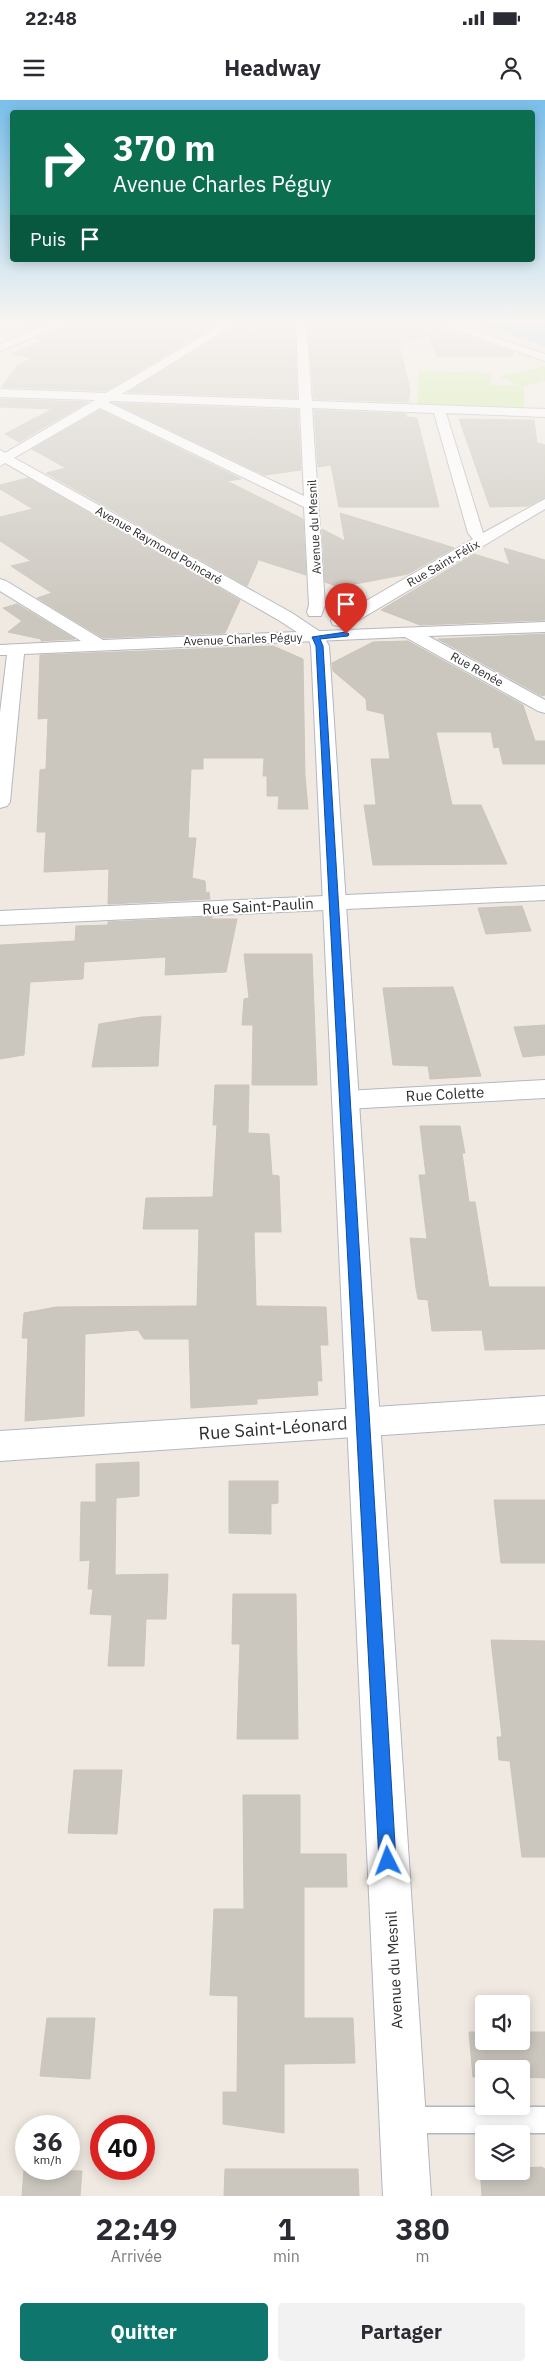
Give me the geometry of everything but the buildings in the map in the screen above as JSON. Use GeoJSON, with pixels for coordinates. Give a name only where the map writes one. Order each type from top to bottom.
{"type":"FeatureCollection","features":[{"type":"Feature","properties":{"kind":"street"},"geometry":{"type":"LineString","coordinates":[[2,458],[70,420]]}},
{"type":"Feature","properties":{"kind":"street"},"geometry":{"type":"LineString","coordinates":[[144,420],[313,506]]}},
{"type":"Feature","properties":{"kind":"street","name":"Avenue du Mesnil"},"geometry":{"type":"LineString","coordinates":[[307,420],[317,605],[329,626],[320,646],[407,2196]]}},
{"type":"Feature","properties":{"kind":"street"},"geometry":{"type":"LineString","coordinates":[[442,420],[475,533],[482,540]]}},
{"type":"Feature","properties":{"kind":"street","name":"Avenue Raymond Poincaré"},"geometry":{"type":"LineString","coordinates":[[2,458],[286,617],[329,626]]}},
{"type":"Feature","properties":{"kind":"street","name":"Rue Saint-Félix"},"geometry":{"type":"LineString","coordinates":[[329,626],[353,616],[545,503]]}},
{"type":"Feature","properties":{"kind":"street"},"geometry":{"type":"LineString","coordinates":[[0,584],[99,645]]}},
{"type":"Feature","properties":{"kind":"street"},"geometry":{"type":"LineString","coordinates":[[286,617],[297,613],[329,626]]}},
{"type":"Feature","properties":{"kind":"street","name":"Avenue Charles Péguy"},"geometry":{"type":"LineString","coordinates":[[8,650],[292,636],[329,626],[409,632],[545,627]]}},
{"type":"Feature","properties":{"kind":"street","name":"Rue Renée"},"geometry":{"type":"LineString","coordinates":[[409,632],[545,706]]}},
{"type":"Feature","properties":{"kind":"street"},"geometry":{"type":"LineString","coordinates":[[0,802],[8,650]]}},
{"type":"Feature","properties":{"kind":"street","name":"Rue Saint-Paulin"},"geometry":{"type":"LineString","coordinates":[[0,918],[545,893]]}},
{"type":"Feature","properties":{"kind":"street","name":"Rue Colette"},"geometry":{"type":"LineString","coordinates":[[345,1100],[545,1089]]}},
{"type":"Feature","properties":{"kind":"street","name":"Rue Saint-Léonard"},"geometry":{"type":"LineString","coordinates":[[0,1446],[545,1410]]}},
{"type":"Feature","properties":{"kind":"lane"},"geometry":{"type":"LineString","coordinates":[[402,2120],[545,2120]]}},
{"type":"Feature","properties":{"kind":"route"},"geometry":{"type":"LineString","coordinates":[[346,634],[316,637],[320,646],[388,1861]]}}]}
